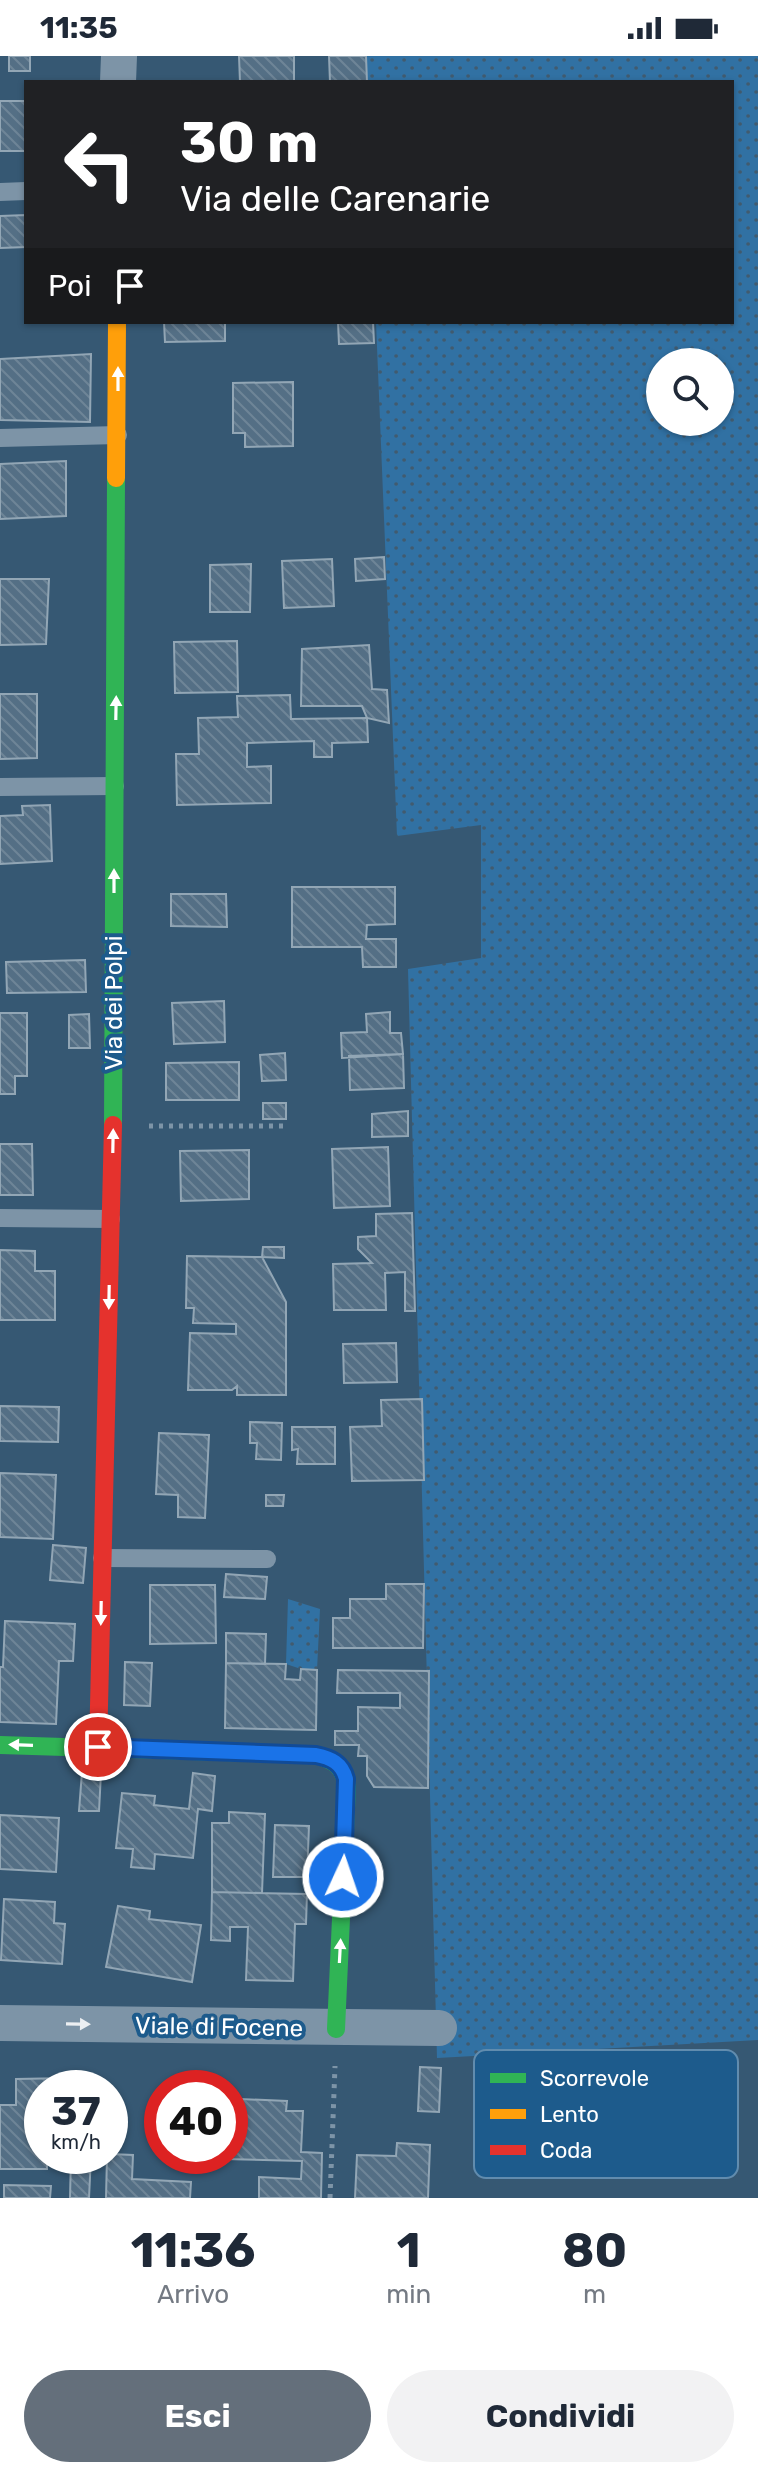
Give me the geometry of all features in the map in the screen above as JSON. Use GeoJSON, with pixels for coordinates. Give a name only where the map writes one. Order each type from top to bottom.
{"type":"FeatureCollection","features":[{"type":"Feature","properties":{"kind":"street"},"geometry":{"type":"LineString","coordinates":[[118,80],[119,56]]}},
{"type":"Feature","properties":{"kind":"street","name":"Via dei Polpi"},"geometry":{"type":"LineString","coordinates":[[98,1747],[113,1126],[117,324]]}},
{"type":"Feature","properties":{"kind":"street"},"geometry":{"type":"LineString","coordinates":[[0,1745],[316,1755],[339,1764],[344,1770],[347,1786],[336,2029]]}},
{"type":"Feature","properties":{"kind":"street","name":"Viale di Focene"},"geometry":{"type":"LineString","coordinates":[[0,2023],[439,2028]]}},
{"type":"Feature","properties":{"kind":"lane"},"geometry":{"type":"LineString","coordinates":[[0,192],[24,191]]}},
{"type":"Feature","properties":{"kind":"lane"},"geometry":{"type":"LineString","coordinates":[[0,438],[118,435]]}},
{"type":"Feature","properties":{"kind":"lane"},"geometry":{"type":"LineString","coordinates":[[0,787],[115,786]]}},
{"type":"Feature","properties":{"kind":"lane"},"geometry":{"type":"LineString","coordinates":[[0,1218],[111,1219]]}},
{"type":"Feature","properties":{"kind":"lane"},"geometry":{"type":"LineString","coordinates":[[102,1558],[267,1559]]}},
{"type":"Feature","properties":{"kind":"path"},"geometry":{"type":"LineString","coordinates":[[113,1126],[284,1126]]}},
{"type":"Feature","properties":{"kind":"path"},"geometry":{"type":"LineString","coordinates":[[330,2198],[336,2029]]}},
{"type":"Feature","properties":{"kind":"shaded area"},"geometry":{"type":"Polygon","coordinates":[[[366,56],[758,56],[758,2040],[580,2050],[474,2050],[474,2056],[437,2058],[408,969],[481,958],[481,825],[397,836],[376,324],[734,324],[734,80],[367,80],[366,56]]]}},
{"type":"Feature","properties":{"kind":"shaded area"},"geometry":{"type":"Polygon","coordinates":[[[288,1599],[320,1609],[317,1670],[286,1664],[288,1599]]]}},
{"type":"Feature","properties":{"kind":"building"},"geometry":{"type":"Polygon","coordinates":[[[9,56],[30,56],[30,71],[9,71],[9,56]]]}},
{"type":"Feature","properties":{"kind":"building"},"geometry":{"type":"Polygon","coordinates":[[[239,56],[294,56],[294,80],[240,80],[239,56]]]}},
{"type":"Feature","properties":{"kind":"building"},"geometry":{"type":"Polygon","coordinates":[[[329,56],[366,56],[367,80],[330,80],[329,56]]]}},
{"type":"Feature","properties":{"kind":"building"},"geometry":{"type":"Polygon","coordinates":[[[0,101],[24,101],[24,151],[0,151],[0,101]]]}},
{"type":"Feature","properties":{"kind":"building"},"geometry":{"type":"Polygon","coordinates":[[[24,215],[24,247],[0,248],[0,216],[24,215]]]}},
{"type":"Feature","properties":{"kind":"building"},"geometry":{"type":"Polygon","coordinates":[[[164,324],[225,324],[225,341],[165,342],[164,324]]]}},
{"type":"Feature","properties":{"kind":"building"},"geometry":{"type":"Polygon","coordinates":[[[338,324],[373,324],[374,343],[339,344],[338,324]]]}},
{"type":"Feature","properties":{"kind":"building"},"geometry":{"type":"Polygon","coordinates":[[[91,354],[90,422],[0,420],[0,359],[91,354]]]}},
{"type":"Feature","properties":{"kind":"building"},"geometry":{"type":"Polygon","coordinates":[[[293,382],[293,446],[245,447],[245,433],[233,433],[233,383],[293,382]]]}},
{"type":"Feature","properties":{"kind":"building"},"geometry":{"type":"Polygon","coordinates":[[[66,461],[66,516],[0,519],[0,464],[66,461]]]}},
{"type":"Feature","properties":{"kind":"building"},"geometry":{"type":"Polygon","coordinates":[[[384,557],[385,579],[356,581],[355,559],[384,557]]]}},
{"type":"Feature","properties":{"kind":"building"},"geometry":{"type":"Polygon","coordinates":[[[332,559],[334,606],[284,608],[282,561],[332,559]]]}},
{"type":"Feature","properties":{"kind":"building"},"geometry":{"type":"Polygon","coordinates":[[[251,564],[250,612],[210,612],[210,565],[251,564]]]}},
{"type":"Feature","properties":{"kind":"building"},"geometry":{"type":"Polygon","coordinates":[[[0,579],[49,579],[46,644],[0,645],[0,579]]]}},
{"type":"Feature","properties":{"kind":"building"},"geometry":{"type":"Polygon","coordinates":[[[237,641],[238,692],[175,693],[174,642],[237,641]]]}},
{"type":"Feature","properties":{"kind":"building"},"geometry":{"type":"Polygon","coordinates":[[[369,645],[372,689],[387,690],[389,723],[367,718],[362,706],[301,706],[302,649],[369,645]]]}},
{"type":"Feature","properties":{"kind":"building"},"geometry":{"type":"Polygon","coordinates":[[[0,694],[37,694],[37,758],[0,759],[0,694]]]}},
{"type":"Feature","properties":{"kind":"building"},"geometry":{"type":"Polygon","coordinates":[[[290,695],[291,719],[367,718],[368,742],[332,743],[332,757],[314,757],[314,741],[247,743],[247,767],[271,766],[271,803],[177,805],[176,754],[199,754],[198,718],[238,717],[237,696],[290,695]]]}},
{"type":"Feature","properties":{"kind":"building"},"geometry":{"type":"Polygon","coordinates":[[[50,805],[52,861],[0,864],[0,816],[23,815],[22,806],[50,805]]]}},
{"type":"Feature","properties":{"kind":"building"},"geometry":{"type":"Polygon","coordinates":[[[292,887],[395,887],[395,924],[367,925],[366,939],[396,939],[396,967],[363,967],[362,947],[292,947],[292,887]]]}},
{"type":"Feature","properties":{"kind":"building"},"geometry":{"type":"Polygon","coordinates":[[[171,894],[226,894],[227,927],[171,926],[171,894]]]}},
{"type":"Feature","properties":{"kind":"building"},"geometry":{"type":"Polygon","coordinates":[[[85,960],[86,992],[7,993],[6,962],[85,960]]]}},
{"type":"Feature","properties":{"kind":"building"},"geometry":{"type":"Polygon","coordinates":[[[224,1001],[225,1042],[174,1044],[172,1003],[224,1001]]]}},
{"type":"Feature","properties":{"kind":"building"},"geometry":{"type":"Polygon","coordinates":[[[390,1012],[390,1033],[401,1033],[403,1054],[342,1058],[341,1033],[367,1032],[366,1014],[390,1012]]]}},
{"type":"Feature","properties":{"kind":"building"},"geometry":{"type":"Polygon","coordinates":[[[0,1013],[27,1013],[27,1076],[15,1076],[15,1094],[0,1094],[0,1013]]]}},
{"type":"Feature","properties":{"kind":"building"},"geometry":{"type":"Polygon","coordinates":[[[89,1014],[90,1048],[69,1048],[69,1015],[89,1014]]]}},
{"type":"Feature","properties":{"kind":"building"},"geometry":{"type":"Polygon","coordinates":[[[285,1053],[286,1080],[262,1081],[260,1055],[285,1053]]]}},
{"type":"Feature","properties":{"kind":"building"},"geometry":{"type":"Polygon","coordinates":[[[403,1054],[404,1088],[350,1090],[349,1056],[403,1054]]]}},
{"type":"Feature","properties":{"kind":"building"},"geometry":{"type":"Polygon","coordinates":[[[239,1062],[239,1100],[166,1100],[166,1063],[239,1062]]]}},
{"type":"Feature","properties":{"kind":"building"},"geometry":{"type":"Polygon","coordinates":[[[263,1103],[286,1103],[286,1119],[263,1119],[263,1103]]]}},
{"type":"Feature","properties":{"kind":"building"},"geometry":{"type":"Polygon","coordinates":[[[408,1111],[408,1136],[372,1137],[372,1114],[408,1111]]]}},
{"type":"Feature","properties":{"kind":"building"},"geometry":{"type":"Polygon","coordinates":[[[0,1144],[32,1144],[33,1195],[0,1195],[0,1144]]]}},
{"type":"Feature","properties":{"kind":"building"},"geometry":{"type":"Polygon","coordinates":[[[388,1147],[390,1206],[334,1208],[332,1149],[388,1147]]]}},
{"type":"Feature","properties":{"kind":"building"},"geometry":{"type":"Polygon","coordinates":[[[249,1150],[249,1199],[181,1201],[180,1151],[249,1150]]]}},
{"type":"Feature","properties":{"kind":"building"},"geometry":{"type":"Polygon","coordinates":[[[412,1213],[415,1311],[405,1311],[405,1272],[385,1273],[386,1310],[334,1310],[333,1264],[372,1263],[358,1249],[358,1237],[376,1236],[376,1214],[412,1213]]]}},
{"type":"Feature","properties":{"kind":"building"},"geometry":{"type":"Polygon","coordinates":[[[263,1247],[284,1247],[284,1258],[262,1257],[263,1247]]]}},
{"type":"Feature","properties":{"kind":"building"},"geometry":{"type":"Polygon","coordinates":[[[0,1250],[35,1251],[35,1271],[55,1271],[55,1320],[0,1320],[0,1250]]]}},
{"type":"Feature","properties":{"kind":"building"},"geometry":{"type":"Polygon","coordinates":[[[187,1256],[262,1257],[286,1302],[286,1395],[237,1395],[237,1386],[232,1390],[188,1390],[190,1333],[236,1334],[236,1324],[193,1323],[194,1308],[186,1308],[187,1256]]]}},
{"type":"Feature","properties":{"kind":"building"},"geometry":{"type":"Polygon","coordinates":[[[396,1343],[397,1382],[344,1383],[343,1344],[396,1343]]]}},
{"type":"Feature","properties":{"kind":"building"},"geometry":{"type":"Polygon","coordinates":[[[422,1399],[424,1480],[352,1481],[350,1427],[382,1426],[381,1400],[422,1399]]]}},
{"type":"Feature","properties":{"kind":"building"},"geometry":{"type":"Polygon","coordinates":[[[0,1406],[59,1407],[58,1442],[0,1441],[0,1406]]]}},
{"type":"Feature","properties":{"kind":"building"},"geometry":{"type":"Polygon","coordinates":[[[250,1422],[282,1423],[281,1460],[256,1459],[257,1443],[250,1443],[250,1422]]]}},
{"type":"Feature","properties":{"kind":"building"},"geometry":{"type":"Polygon","coordinates":[[[292,1427],[335,1427],[335,1464],[297,1464],[298,1449],[292,1450],[292,1427]]]}},
{"type":"Feature","properties":{"kind":"building"},"geometry":{"type":"Polygon","coordinates":[[[159,1433],[209,1435],[205,1518],[178,1517],[178,1495],[156,1494],[159,1433]]]}},
{"type":"Feature","properties":{"kind":"building"},"geometry":{"type":"Polygon","coordinates":[[[0,1473],[56,1475],[53,1539],[0,1537],[0,1473]]]}},
{"type":"Feature","properties":{"kind":"building"},"geometry":{"type":"Polygon","coordinates":[[[266,1495],[284,1495],[283,1506],[266,1506],[266,1495]]]}},
{"type":"Feature","properties":{"kind":"building"},"geometry":{"type":"Polygon","coordinates":[[[53,1545],[86,1548],[83,1583],[50,1580],[53,1545]]]}},
{"type":"Feature","properties":{"kind":"building"},"geometry":{"type":"Polygon","coordinates":[[[226,1574],[267,1577],[265,1599],[224,1597],[226,1574]]]}},
{"type":"Feature","properties":{"kind":"building"},"geometry":{"type":"Polygon","coordinates":[[[386,1584],[424,1584],[423,1648],[333,1648],[333,1618],[350,1618],[350,1599],[386,1599],[386,1584]]]}},
{"type":"Feature","properties":{"kind":"building"},"geometry":{"type":"Polygon","coordinates":[[[150,1585],[215,1585],[216,1643],[150,1644],[150,1585]]]}},
{"type":"Feature","properties":{"kind":"building"},"geometry":{"type":"Polygon","coordinates":[[[5,1621],[75,1624],[73,1661],[59,1661],[56,1724],[0,1722],[0,1667],[3,1667],[5,1621]]]}},
{"type":"Feature","properties":{"kind":"building"},"geometry":{"type":"Polygon","coordinates":[[[226,1633],[266,1634],[265,1664],[226,1663],[226,1633]]]}},
{"type":"Feature","properties":{"kind":"building"},"geometry":{"type":"Polygon","coordinates":[[[125,1662],[152,1663],[150,1706],[124,1705],[125,1662]]]}},
{"type":"Feature","properties":{"kind":"building"},"geometry":{"type":"Polygon","coordinates":[[[226,1663],[286,1664],[285,1679],[300,1680],[301,1669],[317,1670],[316,1730],[225,1728],[226,1663]]]}},
{"type":"Feature","properties":{"kind":"building"},"geometry":{"type":"Polygon","coordinates":[[[338,1670],[429,1671],[428,1788],[374,1787],[367,1776],[367,1756],[358,1756],[359,1745],[335,1745],[335,1731],[358,1731],[358,1707],[400,1708],[400,1693],[337,1693],[338,1670]]]}},
{"type":"Feature","properties":{"kind":"building"},"geometry":{"type":"Polygon","coordinates":[[[82,1772],[101,1773],[99,1811],[79,1811],[82,1772]]]}},
{"type":"Feature","properties":{"kind":"building"},"geometry":{"type":"Polygon","coordinates":[[[193,1773],[215,1776],[212,1811],[198,1809],[193,1858],[155,1854],[154,1869],[131,1867],[133,1849],[116,1848],[122,1793],[155,1796],[154,1805],[189,1809],[193,1773]]]}},
{"type":"Feature","properties":{"kind":"building"},"geometry":{"type":"Polygon","coordinates":[[[229,1812],[265,1814],[262,1893],[212,1892],[212,1823],[229,1823],[229,1812]]]}},
{"type":"Feature","properties":{"kind":"building"},"geometry":{"type":"Polygon","coordinates":[[[0,1815],[59,1818],[56,1872],[0,1869],[0,1815]]]}},
{"type":"Feature","properties":{"kind":"building"},"geometry":{"type":"Polygon","coordinates":[[[275,1825],[309,1826],[307,1877],[273,1877],[275,1825]]]}},
{"type":"Feature","properties":{"kind":"building"},"geometry":{"type":"Polygon","coordinates":[[[212,1892],[307,1894],[306,1924],[295,1924],[293,1981],[246,1980],[248,1927],[230,1927],[230,1941],[211,1940],[212,1892]]]}},
{"type":"Feature","properties":{"kind":"building"},"geometry":{"type":"Polygon","coordinates":[[[4,1899],[55,1902],[54,1923],[65,1924],[62,1964],[1,1960],[4,1899]]]}},
{"type":"Feature","properties":{"kind":"building"},"geometry":{"type":"Polygon","coordinates":[[[118,1906],[150,1911],[149,1919],[201,1925],[192,1982],[106,1967],[118,1906]]]}},
{"type":"Feature","properties":{"kind":"building"},"geometry":{"type":"Polygon","coordinates":[[[420,2067],[441,2068],[439,2112],[418,2111],[420,2067]]]}},
{"type":"Feature","properties":{"kind":"building"},"geometry":{"type":"Polygon","coordinates":[[[16,2079],[24,2079],[24,2169],[0,2169],[0,2105],[16,2105],[16,2079]]]}},
{"type":"Feature","properties":{"kind":"building"},"geometry":{"type":"Polygon","coordinates":[[[248,2099],[287,2101],[286,2111],[303,2111],[301,2152],[322,2153],[321,2198],[259,2198],[259,2177],[301,2179],[302,2161],[248,2160],[248,2099]]]}},
{"type":"Feature","properties":{"kind":"building"},"geometry":{"type":"Polygon","coordinates":[[[397,2143],[430,2145],[428,2198],[355,2198],[357,2155],[396,2156],[397,2143]]]}},
{"type":"Feature","properties":{"kind":"building"},"geometry":{"type":"Polygon","coordinates":[[[128,2155],[133,2155],[132,2179],[191,2182],[190,2198],[106,2198],[107,2174],[128,2174],[128,2155]]]}},
{"type":"Feature","properties":{"kind":"building"},"geometry":{"type":"Polygon","coordinates":[[[71,2174],[90,2174],[89,2198],[70,2198],[71,2174]]]}},
{"type":"Feature","properties":{"kind":"building"},"geometry":{"type":"Polygon","coordinates":[[[4,2185],[51,2186],[50,2198],[4,2198],[4,2185]]]}},
{"type":"Feature","properties":{"kind":"traffic: fast"},"geometry":{"type":"LineString","coordinates":[[113,1125],[116,478]]}},
{"type":"Feature","properties":{"kind":"traffic: fast"},"geometry":{"type":"LineString","coordinates":[[0,1745],[316,1755],[337,1765],[347,1786],[336,2029]]}},
{"type":"Feature","properties":{"kind":"traffic: slow"},"geometry":{"type":"LineString","coordinates":[[116,478],[117,324]]}},
{"type":"Feature","properties":{"kind":"traffic: jam"},"geometry":{"type":"LineString","coordinates":[[98,1747],[113,1125]]}},
{"type":"Feature","properties":{"kind":"route"},"geometry":{"type":"LineString","coordinates":[[98,1747],[316,1755],[332,1760],[344,1770],[347,1786],[343,1877]]}}]}
